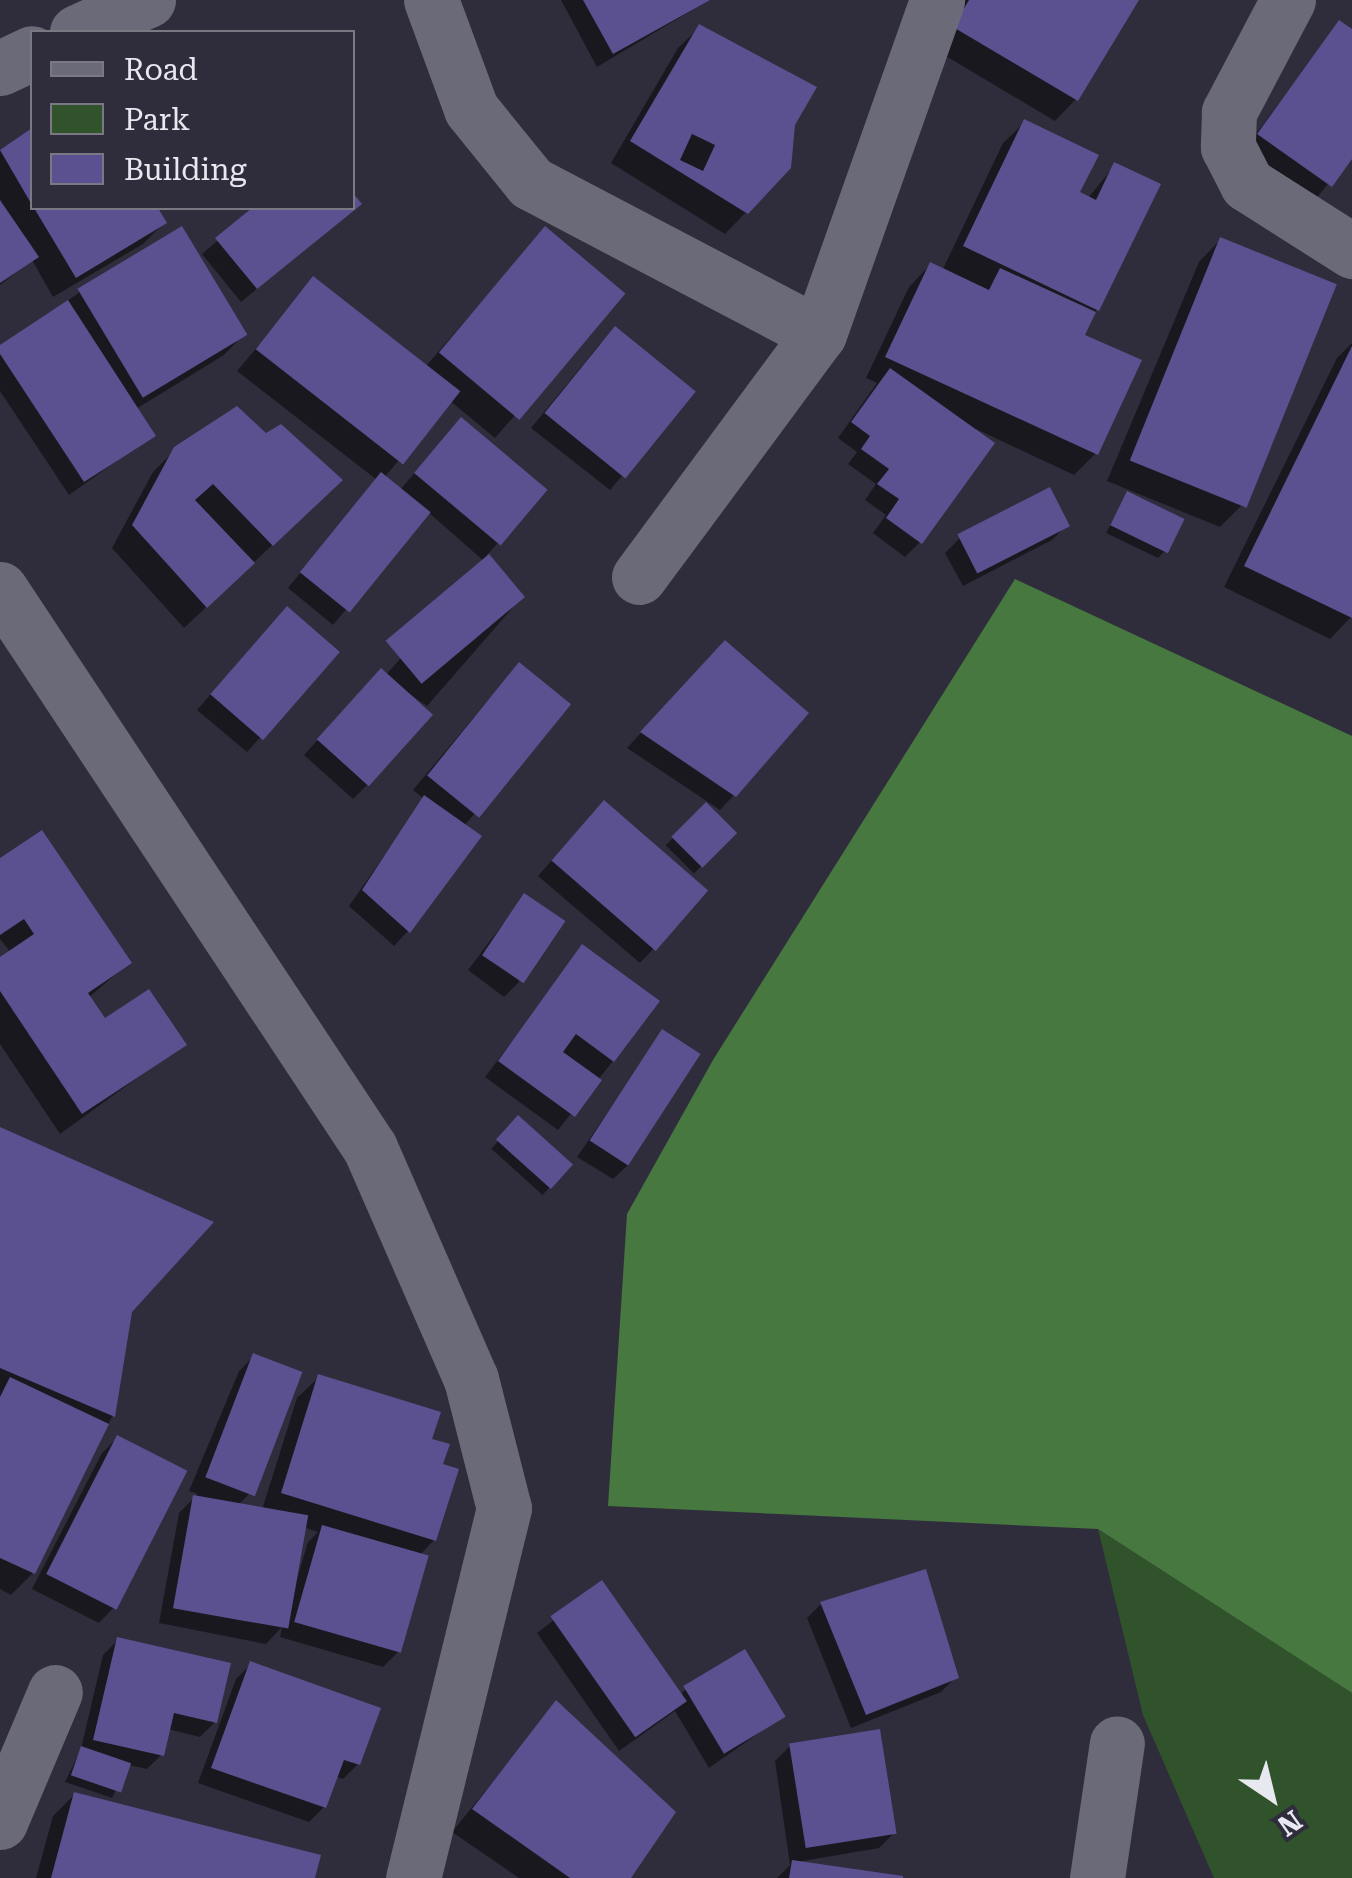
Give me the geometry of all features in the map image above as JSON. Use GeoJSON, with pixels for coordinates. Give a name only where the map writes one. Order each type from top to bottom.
{"type":"FeatureCollection","features":[{"type":"Feature","properties":{"kind":"street"},"geometry":{"type":"LineString","coordinates":[[81,30],[148,0]]}},
{"type":"Feature","properties":{"kind":"street"},"geometry":{"type":"LineString","coordinates":[[431,0],[471,108],[531,183],[819,334]]}},
{"type":"Feature","properties":{"kind":"street"},"geometry":{"type":"LineString","coordinates":[[640,577],[819,334],[937,0]]}},
{"type":"Feature","properties":{"kind":"street"},"geometry":{"type":"LineString","coordinates":[[1288,0],[1229,112],[1228,147],[1247,184],[1352,251]]}},
{"type":"Feature","properties":{"kind":"street"},"geometry":{"type":"LineString","coordinates":[[0,68],[30,54]]}},
{"type":"Feature","properties":{"kind":"street"},"geometry":{"type":"LineString","coordinates":[[0,588],[370,1148],[471,1379],[504,1508],[413,1878]]}},
{"type":"Feature","properties":{"kind":"street"},"geometry":{"type":"LineString","coordinates":[[0,1822],[55,1692]]}},
{"type":"Feature","properties":{"kind":"street"},"geometry":{"type":"LineString","coordinates":[[1096,1878],[1116,1742]]}},
{"type":"Feature","properties":{"kind":"green space"},"geometry":{"type":"Polygon","coordinates":[[[1015,579],[1352,736],[1352,1693],[1098,1529],[608,1506],[627,1214],[713,1060],[1015,579]]]}},
{"type":"Feature","properties":{"kind":"green space"},"geometry":{"type":"Polygon","coordinates":[[[1098,1529],[1352,1693],[1352,1878],[1214,1878],[1143,1715],[1098,1529]]]}},
{"type":"Feature","properties":{"kind":"building"},"geometry":{"type":"Polygon","coordinates":[[[583,0],[710,0],[613,54],[583,0]]]}},
{"type":"Feature","properties":{"kind":"building"},"geometry":{"type":"Polygon","coordinates":[[[969,0],[1139,0],[1078,101],[953,27],[969,0]]]}},
{"type":"Feature","properties":{"kind":"building"},"geometry":{"type":"Polygon","coordinates":[[[1339,20],[1352,29],[1352,159],[1332,187],[1257,134],[1339,20]]]}},
{"type":"Feature","properties":{"kind":"building"},"geometry":{"type":"Polygon","coordinates":[[[699,24],[817,87],[795,125],[791,168],[748,214],[630,141],[699,24]],[[692,134],[680,160],[703,171],[715,145],[692,134]]]}},
{"type":"Feature","properties":{"kind":"building"},"geometry":{"type":"Polygon","coordinates":[[[1024,119],[1099,155],[1080,192],[1096,200],[1114,162],[1161,184],[1099,311],[963,246],[1024,119]]]}},
{"type":"Feature","properties":{"kind":"building"},"geometry":{"type":"Polygon","coordinates":[[[30,129],[30,202],[0,150],[30,129]]]}},
{"type":"Feature","properties":{"kind":"building"},"geometry":{"type":"Polygon","coordinates":[[[0,200],[39,257],[0,283],[0,200]]]}},
{"type":"Feature","properties":{"kind":"building"},"geometry":{"type":"Polygon","coordinates":[[[35,210],[159,210],[167,223],[76,278],[35,210]]]}},
{"type":"Feature","properties":{"kind":"building"},"geometry":{"type":"Polygon","coordinates":[[[250,210],[355,210],[257,289],[215,238],[250,210]]]}},
{"type":"Feature","properties":{"kind":"building"},"geometry":{"type":"Polygon","coordinates":[[[182,226],[247,335],[143,398],[77,289],[182,226]]]}},
{"type":"Feature","properties":{"kind":"building"},"geometry":{"type":"Polygon","coordinates":[[[545,226],[625,293],[519,420],[439,352],[545,226]]]}},
{"type":"Feature","properties":{"kind":"building"},"geometry":{"type":"Polygon","coordinates":[[[1220,237],[1337,284],[1247,508],[1130,460],[1220,237]]]}},
{"type":"Feature","properties":{"kind":"building"},"geometry":{"type":"Polygon","coordinates":[[[930,262],[989,290],[1000,268],[1096,312],[1085,335],[1142,360],[1098,455],[885,357],[930,262]]]}},
{"type":"Feature","properties":{"kind":"building"},"geometry":{"type":"Polygon","coordinates":[[[313,276],[460,391],[403,464],[256,349],[313,276]]]}},
{"type":"Feature","properties":{"kind":"building"},"geometry":{"type":"Polygon","coordinates":[[[68,300],[156,436],[84,482],[0,354],[0,345],[68,300]]]}},
{"type":"Feature","properties":{"kind":"building"},"geometry":{"type":"Polygon","coordinates":[[[615,326],[696,391],[625,478],[545,413],[615,326]]]}},
{"type":"Feature","properties":{"kind":"building"},"geometry":{"type":"Polygon","coordinates":[[[1352,346],[1352,618],[1244,566],[1352,346]]]}},
{"type":"Feature","properties":{"kind":"building"},"geometry":{"type":"Polygon","coordinates":[[[890,368],[995,443],[922,544],[886,518],[899,499],[877,484],[889,469],[861,449],[870,436],[851,422],[890,368]]]}},
{"type":"Feature","properties":{"kind":"building"},"geometry":{"type":"Polygon","coordinates":[[[237,406],[266,433],[281,424],[343,480],[273,546],[213,484],[195,500],[255,563],[207,608],[132,525],[174,447],[237,406]]]}},
{"type":"Feature","properties":{"kind":"building"},"geometry":{"type":"Polygon","coordinates":[[[461,417],[548,490],[501,546],[414,473],[461,417]]]}},
{"type":"Feature","properties":{"kind":"building"},"geometry":{"type":"Polygon","coordinates":[[[381,472],[431,512],[350,613],[300,572],[381,472]]]}},
{"type":"Feature","properties":{"kind":"building"},"geometry":{"type":"Polygon","coordinates":[[[1050,487],[1070,526],[977,573],[957,534],[1050,487]]]}},
{"type":"Feature","properties":{"kind":"building"},"geometry":{"type":"Polygon","coordinates":[[[1127,491],[1185,519],[1168,553],[1110,525],[1127,491]]]}},
{"type":"Feature","properties":{"kind":"building"},"geometry":{"type":"Polygon","coordinates":[[[489,554],[525,597],[422,684],[386,641],[489,554]]]}},
{"type":"Feature","properties":{"kind":"building"},"geometry":{"type":"Polygon","coordinates":[[[287,606],[340,652],[263,740],[210,694],[287,606]]]}},
{"type":"Feature","properties":{"kind":"building"},"geometry":{"type":"Polygon","coordinates":[[[725,640],[809,713],[736,797],[640,732],[725,640]]]}},
{"type":"Feature","properties":{"kind":"building"},"geometry":{"type":"Polygon","coordinates":[[[519,662],[571,704],[479,818],[427,775],[519,662]]]}},
{"type":"Feature","properties":{"kind":"building"},"geometry":{"type":"Polygon","coordinates":[[[381,668],[433,715],[369,786],[317,739],[381,668]]]}},
{"type":"Feature","properties":{"kind":"building"},"geometry":{"type":"Polygon","coordinates":[[[424,795],[482,836],[410,933],[362,890],[424,795]]]}},
{"type":"Feature","properties":{"kind":"building"},"geometry":{"type":"Polygon","coordinates":[[[604,800],[708,891],[656,951],[552,860],[604,800]]]}},
{"type":"Feature","properties":{"kind":"building"},"geometry":{"type":"Polygon","coordinates":[[[706,802],[737,833],[702,868],[671,837],[706,802]]]}},
{"type":"Feature","properties":{"kind":"building"},"geometry":{"type":"Polygon","coordinates":[[[42,830],[132,963],[88,993],[105,1018],[149,989],[187,1045],[82,1114],[0,991],[0,957],[34,934],[24,919],[0,935],[0,858],[42,830]]]}},
{"type":"Feature","properties":{"kind":"building"},"geometry":{"type":"Polygon","coordinates":[[[524,893],[565,921],[524,983],[482,955],[524,893]]]}},
{"type":"Feature","properties":{"kind":"building"},"geometry":{"type":"Polygon","coordinates":[[[582,944],[660,1001],[614,1062],[576,1034],[563,1052],[602,1080],[575,1117],[498,1061],[582,944]]]}},
{"type":"Feature","properties":{"kind":"building"},"geometry":{"type":"Polygon","coordinates":[[[662,1029],[701,1054],[628,1166],[590,1141],[662,1029]]]}},
{"type":"Feature","properties":{"kind":"building"},"geometry":{"type":"Polygon","coordinates":[[[518,1115],[573,1165],[551,1189],[496,1140],[518,1115]]]}},
{"type":"Feature","properties":{"kind":"building"},"geometry":{"type":"Polygon","coordinates":[[[0,1127],[214,1222],[132,1312],[115,1417],[0,1368],[0,1127]]]}},
{"type":"Feature","properties":{"kind":"building"},"geometry":{"type":"Polygon","coordinates":[[[253,1353],[302,1372],[255,1496],[205,1477],[253,1353]]]}},
{"type":"Feature","properties":{"kind":"building"},"geometry":{"type":"Polygon","coordinates":[[[318,1374],[441,1412],[432,1439],[450,1444],[443,1464],[459,1469],[436,1541],[281,1493],[318,1374]]]}},
{"type":"Feature","properties":{"kind":"building"},"geometry":{"type":"Polygon","coordinates":[[[10,1377],[109,1424],[35,1574],[0,1558],[0,1397],[10,1377]]]}},
{"type":"Feature","properties":{"kind":"building"},"geometry":{"type":"Polygon","coordinates":[[[117,1435],[187,1471],[117,1610],[46,1574],[117,1435]]]}},
{"type":"Feature","properties":{"kind":"building"},"geometry":{"type":"Polygon","coordinates":[[[193,1495],[308,1515],[288,1629],[173,1608],[193,1495]]]}},
{"type":"Feature","properties":{"kind":"building"},"geometry":{"type":"Polygon","coordinates":[[[322,1525],[429,1556],[401,1653],[294,1622],[322,1525]]]}},
{"type":"Feature","properties":{"kind":"building"},"geometry":{"type":"Polygon","coordinates":[[[926,1569],[959,1678],[866,1715],[820,1602],[926,1569]]]}},
{"type":"Feature","properties":{"kind":"building"},"geometry":{"type":"Polygon","coordinates":[[[602,1580],[687,1701],[635,1737],[550,1616],[602,1580]]]}},
{"type":"Feature","properties":{"kind":"building"},"geometry":{"type":"Polygon","coordinates":[[[117,1637],[231,1663],[217,1723],[174,1713],[164,1756],[93,1740],[117,1637]]]}},
{"type":"Feature","properties":{"kind":"building"},"geometry":{"type":"Polygon","coordinates":[[[745,1649],[786,1717],[724,1754],[683,1686],[745,1649]]]}},
{"type":"Feature","properties":{"kind":"building"},"geometry":{"type":"Polygon","coordinates":[[[250,1661],[381,1708],[360,1765],[344,1760],[326,1808],[211,1768],[250,1661]]]}},
{"type":"Feature","properties":{"kind":"building"},"geometry":{"type":"Polygon","coordinates":[[[556,1700],[676,1812],[631,1878],[570,1878],[472,1809],[556,1700]]]}},
{"type":"Feature","properties":{"kind":"building"},"geometry":{"type":"Polygon","coordinates":[[[880,1729],[897,1834],[806,1848],[789,1743],[880,1729]]]}},
{"type":"Feature","properties":{"kind":"building"},"geometry":{"type":"Polygon","coordinates":[[[81,1746],[131,1763],[121,1793],[71,1775],[81,1746]]]}},
{"type":"Feature","properties":{"kind":"building"},"geometry":{"type":"Polygon","coordinates":[[[74,1792],[321,1855],[315,1878],[51,1878],[74,1792]]]}},
{"type":"Feature","properties":{"kind":"building"},"geometry":{"type":"Polygon","coordinates":[[[792,1860],[903,1876],[903,1878],[789,1878],[792,1860]]]}}]}
